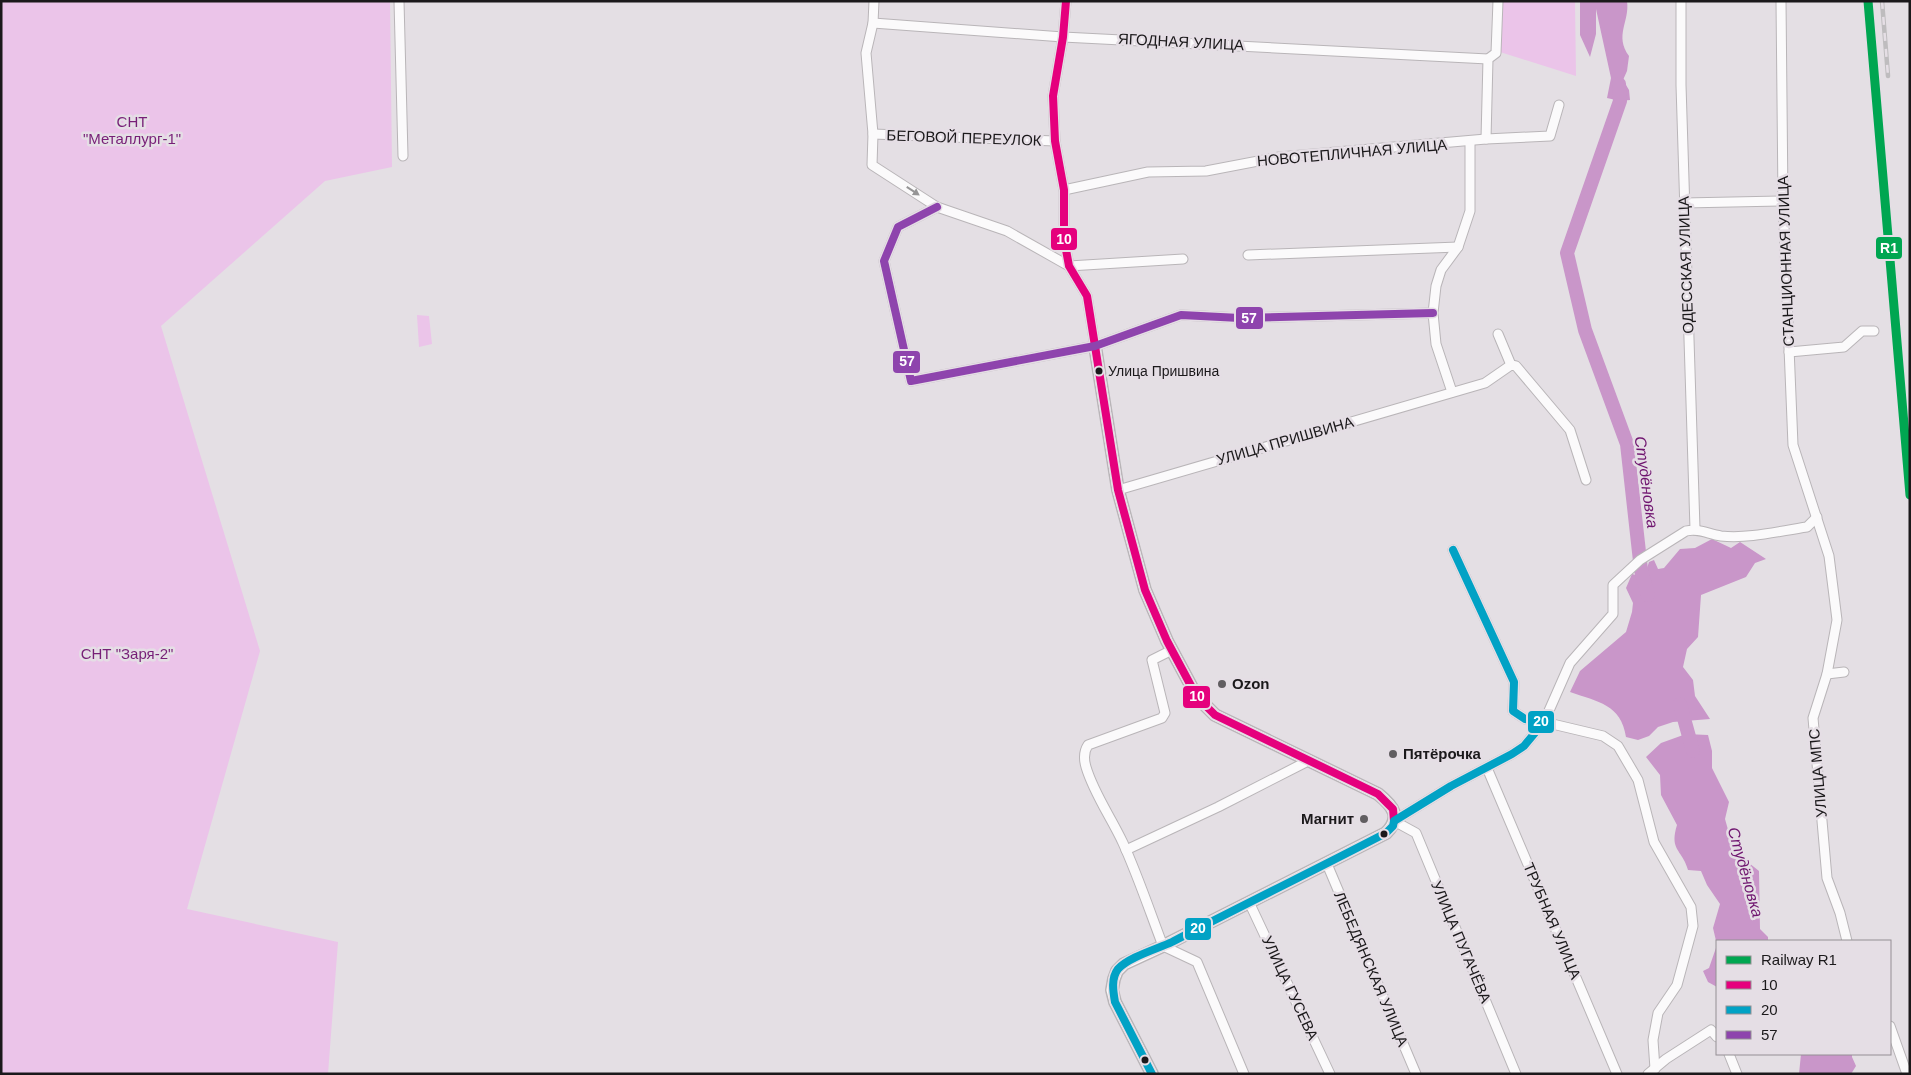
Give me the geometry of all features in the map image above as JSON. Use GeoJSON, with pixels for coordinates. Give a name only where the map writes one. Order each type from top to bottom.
{"type":"FeatureCollection","features":[{"type":"Feature","properties":{"kind":"street"},"geometry":{"type":"LineString","coordinates":[[399,1],[403,156]]}},
{"type":"Feature","properties":{"kind":"street"},"geometry":{"type":"LineString","coordinates":[[874,1],[874,23],[866,53],[873,134],[872,165],[937,207],[1007,231],[1068,266],[1182,259]]}},
{"type":"Feature","properties":{"kind":"street"},"geometry":{"type":"LineString","coordinates":[[1066,1],[1063,37],[1053,96],[1055,141],[1064,190],[1064,238],[1068,266],[1087,296],[1118,490],[1145,590],[1172,650],[1197,697],[1215,714],[1378,794],[1393,809],[1394,821],[1393,826],[1386,834],[1124,964],[1117,971],[1112,990],[1115,1002],[1152,1074]]}},
{"type":"Feature","properties":{"kind":"street"},"geometry":{"type":"LineString","coordinates":[[1486,139],[1488,59],[1496,53],[1498,1]]}},
{"type":"Feature","properties":{"kind":"street","name":"ОДЕССКАЯ УЛИЦА"},"geometry":{"type":"LineString","coordinates":[[1681,1],[1684,203],[1695,529]]}},
{"type":"Feature","properties":{"kind":"street","name":"СТАНЦИОННАЯ УЛИЦА"},"geometry":{"type":"LineString","coordinates":[[1781,1],[1783,201],[1793,445],[1817,517]]}},
{"type":"Feature","properties":{"kind":"street","name":"ЯГОДНАЯ УЛИЦА"},"geometry":{"type":"LineString","coordinates":[[874,23],[1063,37],[1488,59]]}},
{"type":"Feature","properties":{"kind":"street","name":"НОВОТЕПЛИЧНАЯ УЛИЦА"},"geometry":{"type":"LineString","coordinates":[[1064,190],[1148,172],[1206,171],[1279,157],[1470,142],[1486,139],[1550,136],[1558,106]]}},
{"type":"Feature","properties":{"kind":"street","name":"БЕГОВОЙ ПЕРЕУЛОК"},"geometry":{"type":"LineString","coordinates":[[873,134],[1055,141]]}},
{"type":"Feature","properties":{"kind":"street"},"geometry":{"type":"LineString","coordinates":[[1452,392],[1436,344],[1433,312],[1436,286],[1441,270],[1458,248],[1470,211],[1470,142]]}},
{"type":"Feature","properties":{"kind":"street"},"geometry":{"type":"LineString","coordinates":[[1684,203],[1783,201]]}},
{"type":"Feature","properties":{"kind":"street"},"geometry":{"type":"LineString","coordinates":[[937,207],[898,227],[884,261],[911,381],[1095,346],[1181,315],[1240,318],[1433,312]]}},
{"type":"Feature","properties":{"kind":"street"},"geometry":{"type":"LineString","coordinates":[[1248,255],[1458,248]]}},
{"type":"Feature","properties":{"kind":"street"},"geometry":{"type":"LineString","coordinates":[[1789,352],[1844,346],[1862,331],[1874,331]]}},
{"type":"Feature","properties":{"kind":"street"},"geometry":{"type":"LineString","coordinates":[[1498,334],[1511,365],[1516,366],[1570,430],[1586,480]]}},
{"type":"Feature","properties":{"kind":"street","name":"УЛИЦА ПРИШВИНА"},"geometry":{"type":"LineString","coordinates":[[1118,490],[1485,383],[1511,365]]}},
{"type":"Feature","properties":{"kind":"street"},"geometry":{"type":"LineString","coordinates":[[1394,821],[1451,786],[1487,768],[1524,746],[1544,722],[1570,663],[1613,614],[1613,585],[1640,560],[1686,531],[1695,529],[1720,536],[1749,535],[1807,527],[1817,517]]}},
{"type":"Feature","properties":{"kind":"street","name":"УЛИЦА МПС"},"geometry":{"type":"LineString","coordinates":[[1817,517],[1829,556],[1837,620],[1827,674],[1813,718],[1827,878],[1840,913],[1847,940]]}},
{"type":"Feature","properties":{"kind":"street"},"geometry":{"type":"LineString","coordinates":[[1453,550],[1514,682],[1513,711],[1525,719],[1603,736],[1618,746],[1638,780],[1654,842],[1691,907],[1693,926],[1677,985],[1658,1013],[1653,1040],[1651,1072]]}},
{"type":"Feature","properties":{"kind":"street"},"geometry":{"type":"LineString","coordinates":[[1172,650],[1152,660],[1165,714],[1162,718],[1088,745],[1085,750],[1085,764],[1093,788],[1112,819],[1126,850],[1163,946],[1197,962],[1244,1074]]}},
{"type":"Feature","properties":{"kind":"street"},"geometry":{"type":"LineString","coordinates":[[1827,674],[1844,672]]}},
{"type":"Feature","properties":{"kind":"street"},"geometry":{"type":"LineString","coordinates":[[1126,850],[1218,807],[1310,760]]}},
{"type":"Feature","properties":{"kind":"street","name":"ТРУБНАЯ УЛИЦА"},"geometry":{"type":"LineString","coordinates":[[1487,768],[1617,1074]]}},
{"type":"Feature","properties":{"kind":"street","name":"УЛИЦА ПУГАЧЁВА"},"geometry":{"type":"LineString","coordinates":[[1394,821],[1416,832],[1516,1074]]}},
{"type":"Feature","properties":{"kind":"street","name":"ЛЕБЕДЯНСКАЯ УЛИЦА"},"geometry":{"type":"LineString","coordinates":[[1327,864],[1416,1074]]}},
{"type":"Feature","properties":{"kind":"street","name":"УЛИЦА ГУСЕВА"},"geometry":{"type":"LineString","coordinates":[[1249,902],[1330,1074]]}},
{"type":"Feature","properties":{"kind":"street"},"geometry":{"type":"LineString","coordinates":[[1891,1029],[1907,1074]]}},
{"type":"Feature","properties":{"kind":"street"},"geometry":{"type":"LineString","coordinates":[[1651,1072],[1666,1059],[1711,1030],[1716,1036]]}},
{"type":"Feature","properties":{"kind":"street"},"geometry":{"type":"LineString","coordinates":[[1729,1055],[1737,1074]]}},
{"type":"Feature","properties":{"kind":"green space","name":"СНТ \"Заря-2\""},"geometry":{"type":"Polygon","coordinates":[[[1,1],[390,1],[392,167],[325,181],[161,326],[260,651],[187,909],[338,942],[328,1074],[1,1074],[1,1]]]}},
{"type":"Feature","properties":{"kind":"green space"},"geometry":{"type":"Polygon","coordinates":[[[1500,1],[1575,1],[1576,76],[1500,52],[1500,1]]]}},
{"type":"Feature","properties":{"kind":"green space"},"geometry":{"type":"Polygon","coordinates":[[[417,315],[429,316],[432,344],[419,347],[417,315]]]}},
{"type":"Feature","properties":{"kind":"water"},"geometry":{"type":"Polygon","coordinates":[[[1580,1],[1627,1],[1623,42],[1629,56],[1627,71],[1623,80],[1629,90],[1630,100],[1620,101],[1607,98],[1611,78],[1596,9],[1596,34],[1590,57],[1580,35],[1580,1]]]}},
{"type":"Feature","properties":{"kind":"water"},"geometry":{"type":"Polygon","coordinates":[[[1712,539],[1731,548],[1740,542],[1766,559],[1755,563],[1746,577],[1701,595],[1698,637],[1687,649],[1683,667],[1693,680],[1695,696],[1710,719],[1673,722],[1658,727],[1649,736],[1638,740],[1626,737],[1619,717],[1607,706],[1570,692],[1580,671],[1626,632],[1633,603],[1626,588],[1632,574],[1644,577],[1649,562],[1654,560],[1658,569],[1664,568],[1680,549],[1695,548],[1712,539]]]}},
{"type":"Feature","properties":{"kind":"water"},"geometry":{"type":"Polygon","coordinates":[[[1686,734],[1708,735],[1712,751],[1712,768],[1729,802],[1725,819],[1734,851],[1759,871],[1760,929],[1768,937],[1768,940],[1716,941],[1713,928],[1720,904],[1707,885],[1701,871],[1688,870],[1677,849],[1674,840],[1677,825],[1661,795],[1660,775],[1646,757],[1661,743],[1686,734]]]}},
{"type":"Feature","properties":{"kind":"water"},"geometry":{"type":"Polygon","coordinates":[[[1716,948],[1716,986],[1708,982],[1703,971],[1709,968],[1716,948]]]}},
{"type":"Feature","properties":{"kind":"water"},"geometry":{"type":"Polygon","coordinates":[[[1801,1055],[1852,1055],[1856,1066],[1851,1074],[1799,1074],[1801,1055]]]}},
{"type":"Feature","properties":{"kind":"waterway","name":"Студёновка"},"geometry":{"type":"LineString","coordinates":[[1619,84],[1620,101],[1567,253],[1585,330],[1627,444],[1641,570],[1648,595]]}},
{"type":"Feature","properties":{"kind":"waterway","name":"Студёновка"},"geometry":{"type":"LineString","coordinates":[[1680,704],[1693,751]]}},
{"type":"Feature","properties":{"kind":"railway"},"geometry":{"type":"LineString","coordinates":[[1868,1],[1910,495]]}},
{"type":"Feature","properties":{"kind":"railway"},"geometry":{"type":"LineString","coordinates":[[1882,1],[1888,76]]}},
{"type":"Feature","properties":{"kind":"rail line","name":"R1"},"geometry":{"type":"LineString","coordinates":[[1868,1],[1910,495]]}},
{"type":"Feature","properties":{"kind":"transit line","name":"10"},"geometry":{"type":"LineString","coordinates":[[1066,1],[1063,37],[1053,96],[1055,141],[1064,190],[1064,239],[1069,266],[1087,296],[1118,490],[1145,590],[1167,641],[1197,697],[1215,715],[1378,794],[1393,809],[1394,821]]}},
{"type":"Feature","properties":{"kind":"transit line","name":"57"},"geometry":{"type":"LineString","coordinates":[[937,207],[898,227],[884,261],[911,381],[1095,346],[1181,315],[1240,318],[1433,313]]}},
{"type":"Feature","properties":{"kind":"transit line","name":"20"},"geometry":{"type":"LineString","coordinates":[[1152,1074],[1115,1002],[1113,980],[1118,969],[1136,957],[1172,942],[1386,833],[1393,826],[1394,821],[1451,786],[1524,746],[1544,722],[1525,719],[1513,711],[1514,682],[1453,550]]}},
{"type":"Feature","properties":{"kind":"place","name":"Улица Пришвина"},"geometry":{"type":"Point","coordinates":[1099,371]}},
{"type":"Feature","properties":{"kind":"place","name":"Ozon"},"geometry":{"type":"Point","coordinates":[1222,684]}},
{"type":"Feature","properties":{"kind":"place","name":"Пятёрочка"},"geometry":{"type":"Point","coordinates":[1393,754]}},
{"type":"Feature","properties":{"kind":"place","name":"Магнит"},"geometry":{"type":"Point","coordinates":[1364,819]}},
{"type":"Feature","properties":{"kind":"park label","name":"СНТ \"Металлург-1\""},"geometry":{"type":"Point","coordinates":[132,130]}}]}
